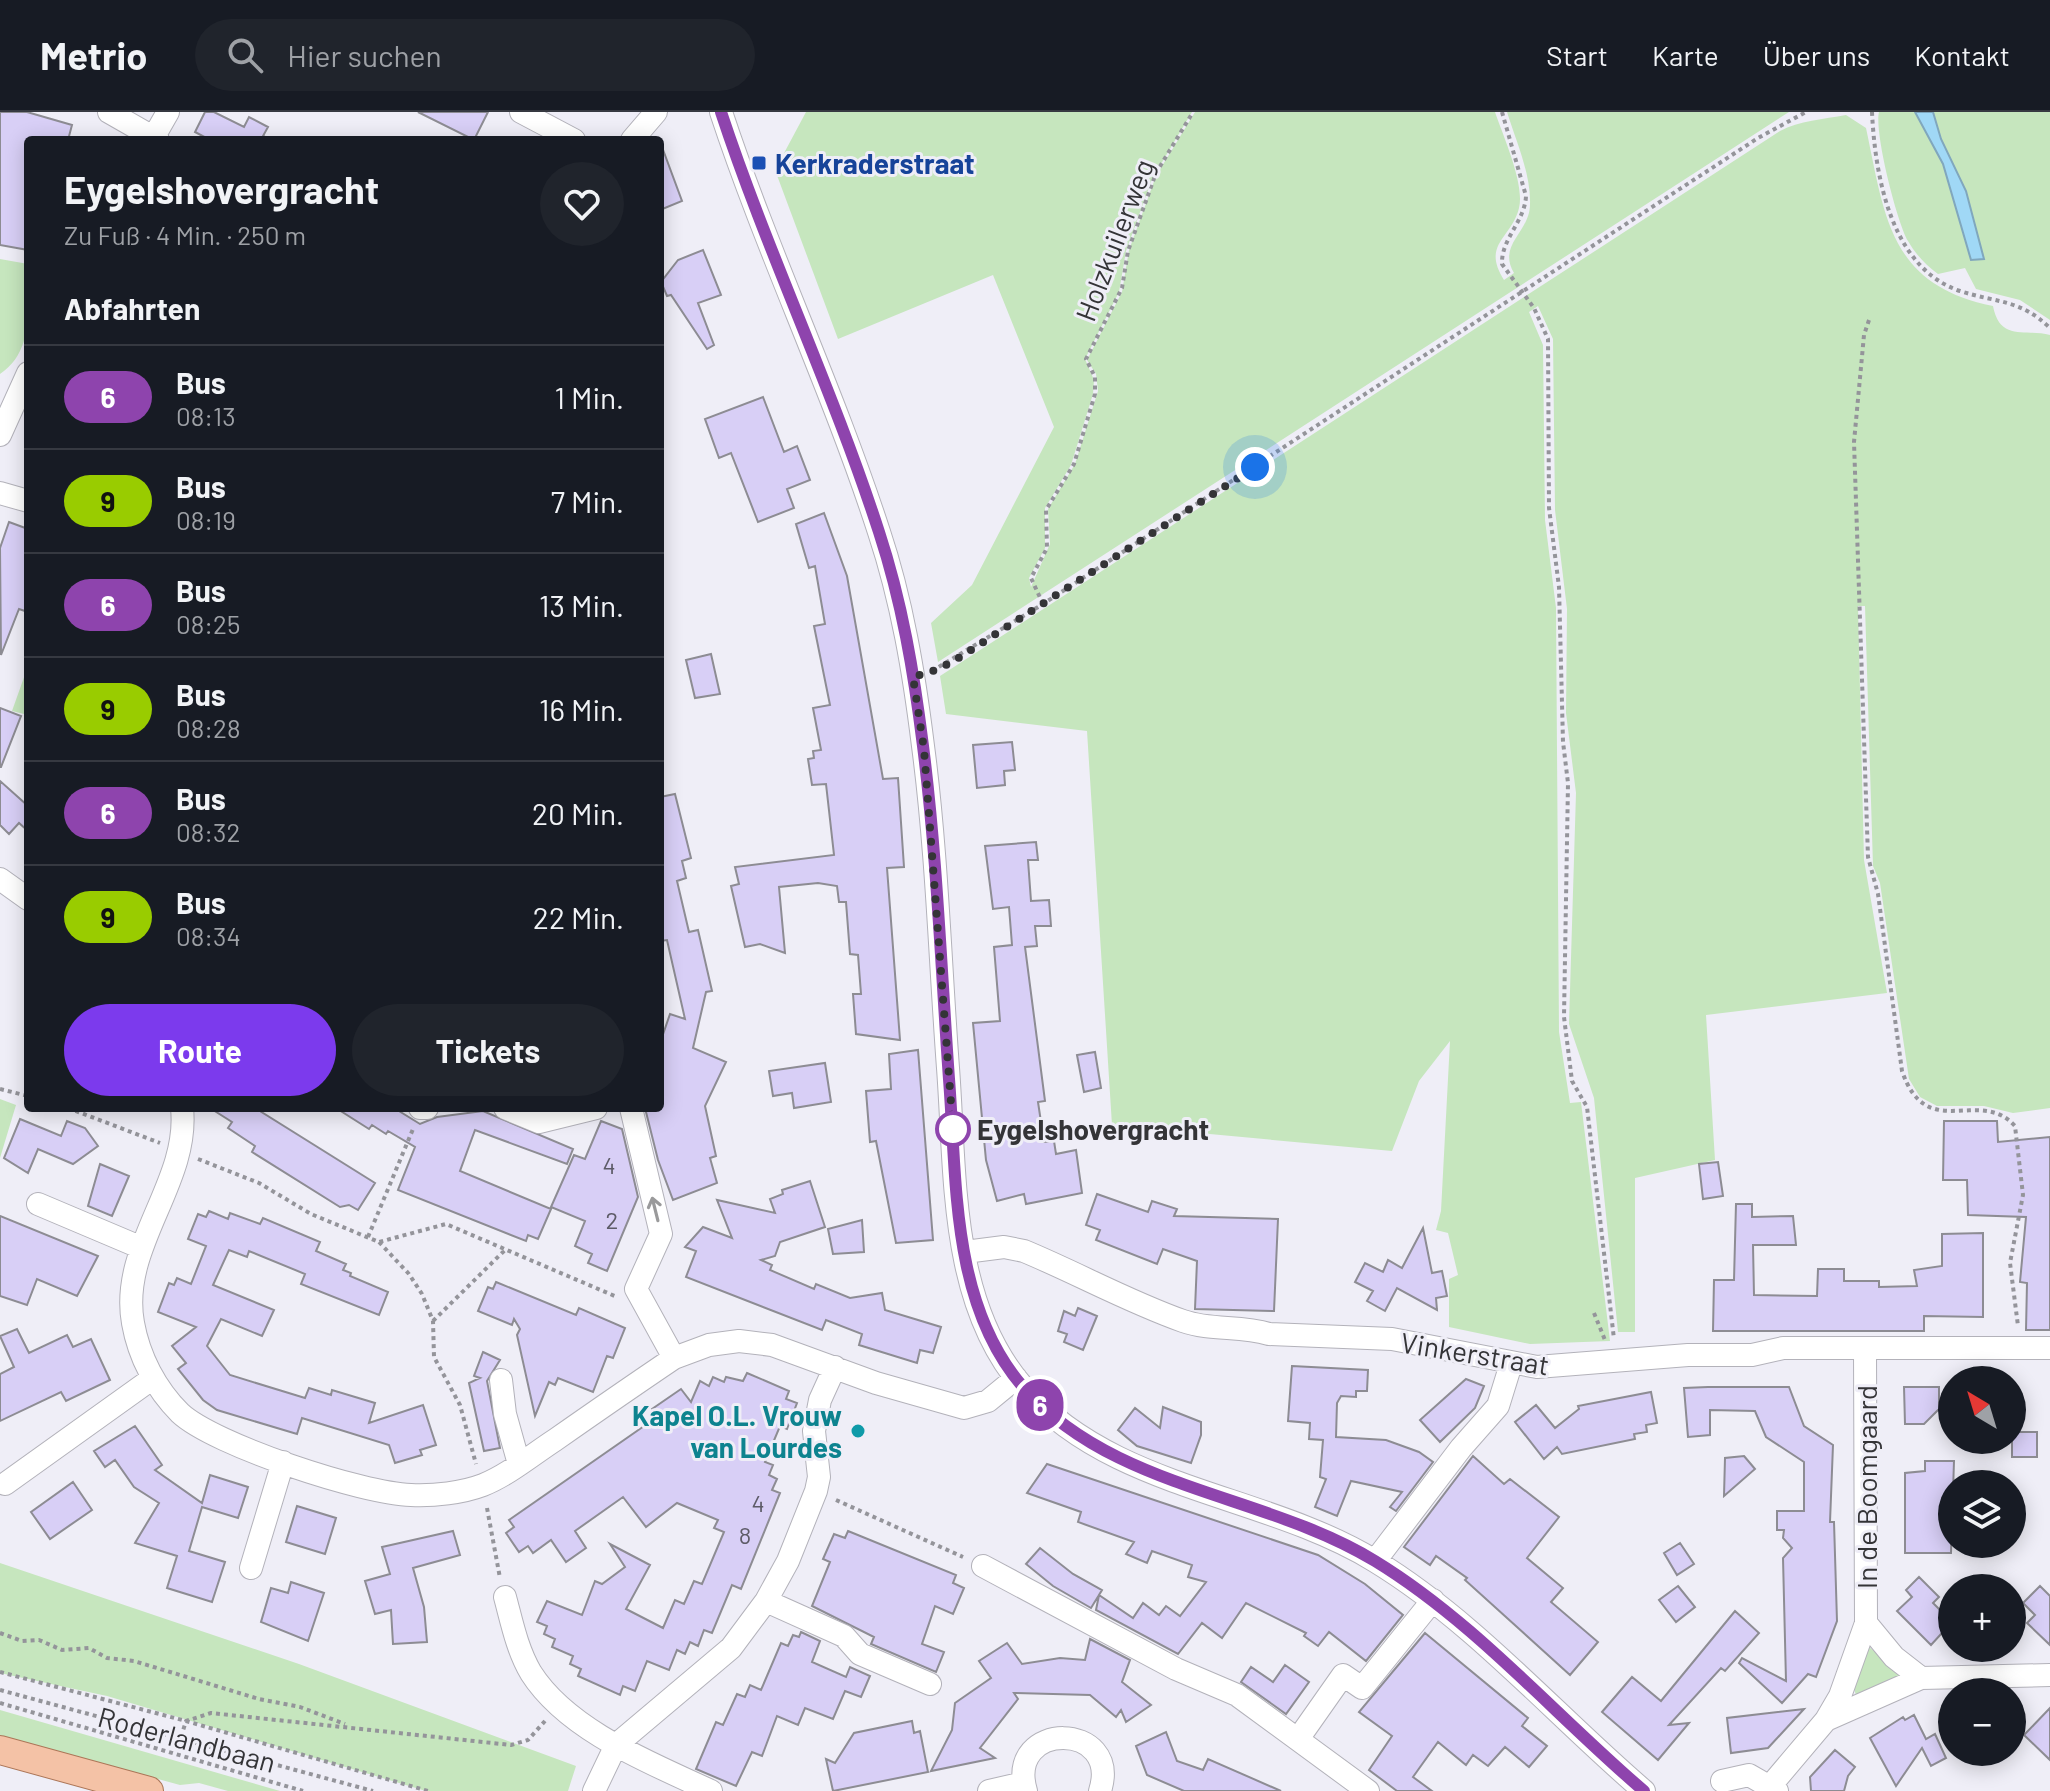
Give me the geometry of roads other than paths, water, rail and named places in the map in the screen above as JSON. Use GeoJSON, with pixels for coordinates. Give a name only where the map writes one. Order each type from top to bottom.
{"type":"FeatureCollection","features":[{"type":"Feature","properties":{"kind":"main road"},"geometry":{"type":"LineString","coordinates":[[0,1750],[149,1791]]}},
{"type":"Feature","properties":{"kind":"street"},"geometry":{"type":"LineString","coordinates":[[109,112],[150,136]]}},
{"type":"Feature","properties":{"kind":"street"},"geometry":{"type":"LineString","coordinates":[[156,136],[168,112]]}},
{"type":"Feature","properties":{"kind":"street"},"geometry":{"type":"LineString","coordinates":[[521,112],[566,136]]}},
{"type":"Feature","properties":{"kind":"street"},"geometry":{"type":"LineString","coordinates":[[635,136],[656,112]]}},
{"type":"Feature","properties":{"kind":"street"},"geometry":{"type":"LineString","coordinates":[[721,112],[878,529],[906,633],[924,749],[965,1252],[989,1333],[1016,1378],[1057,1420],[1100,1447],[1180,1483],[1316,1533],[1375,1561],[1433,1600],[1644,1791]]}},
{"type":"Feature","properties":{"kind":"street"},"geometry":{"type":"LineString","coordinates":[[0,435],[7,400],[24,378]]}},
{"type":"Feature","properties":{"kind":"street"},"geometry":{"type":"LineString","coordinates":[[0,493],[24,500]]}},
{"type":"Feature","properties":{"kind":"street"},"geometry":{"type":"LineString","coordinates":[[0,879],[24,896]]}},
{"type":"Feature","properties":{"kind":"street"},"geometry":{"type":"LineString","coordinates":[[182,1112],[178,1150],[142,1248],[133,1289],[132,1320],[153,1378],[181,1414],[207,1434],[283,1462],[386,1492],[410,1495],[435,1495],[482,1485],[519,1464],[674,1358],[709,1345],[739,1341],[772,1345],[876,1383],[964,1408],[988,1401],[1016,1378]]}},
{"type":"Feature","properties":{"kind":"street"},"geometry":{"type":"LineString","coordinates":[[515,1112],[539,1122],[580,1112]]}},
{"type":"Feature","properties":{"kind":"street"},"geometry":{"type":"LineString","coordinates":[[632,1112],[661,1234],[636,1289],[674,1358]]}},
{"type":"Feature","properties":{"kind":"street"},"geometry":{"type":"LineString","coordinates":[[38,1204],[142,1248]]}},
{"type":"Feature","properties":{"kind":"street","name":"Vinkerstraat"},"geometry":{"type":"LineString","coordinates":[[965,1252],[1004,1247],[1024,1251],[1194,1324],[1253,1328],[1269,1334],[1392,1339],[1511,1364],[1557,1367],[1688,1355],[1752,1355],[1783,1348],[2050,1348]]}},
{"type":"Feature","properties":{"kind":"street","name":"In de Boomgaard"},"geometry":{"type":"LineString","coordinates":[[1722,1781],[1749,1775],[1771,1789],[1826,1720],[1849,1673],[1866,1623],[1865,1350]]}},
{"type":"Feature","properties":{"kind":"street"},"geometry":{"type":"LineString","coordinates":[[1375,1561],[1461,1448],[1498,1406],[1511,1364]]}},
{"type":"Feature","properties":{"kind":"street"},"geometry":{"type":"LineString","coordinates":[[594,1791],[616,1745],[731,1648],[766,1601],[788,1561],[816,1491],[819,1477],[814,1431],[820,1400],[835,1367]]}},
{"type":"Feature","properties":{"kind":"street"},"geometry":{"type":"LineString","coordinates":[[5,1484],[153,1378]]}},
{"type":"Feature","properties":{"kind":"street"},"geometry":{"type":"LineString","coordinates":[[501,1380],[505,1414],[519,1464]]}},
{"type":"Feature","properties":{"kind":"street"},"geometry":{"type":"LineString","coordinates":[[251,1568],[283,1462]]}},
{"type":"Feature","properties":{"kind":"street"},"geometry":{"type":"LineString","coordinates":[[983,1566],[1176,1669],[1237,1695],[1368,1791]]}},
{"type":"Feature","properties":{"kind":"street"},"geometry":{"type":"LineString","coordinates":[[505,1597],[521,1653],[543,1689],[616,1745],[711,1791]]}},
{"type":"Feature","properties":{"kind":"street"},"geometry":{"type":"LineString","coordinates":[[1298,1739],[1343,1675],[1362,1688],[1433,1600]]}},
{"type":"Feature","properties":{"kind":"street"},"geometry":{"type":"LineString","coordinates":[[766,1601],[844,1636],[860,1654],[930,1684]]}},
{"type":"Feature","properties":{"kind":"street","name":"In de Boomgaard"},"geometry":{"type":"LineString","coordinates":[[1866,1623],[1894,1657],[1921,1678]]}},
{"type":"Feature","properties":{"kind":"street","name":"In de Boomgaard"},"geometry":{"type":"LineString","coordinates":[[1826,1720],[1921,1678],[2050,1675]]}},
{"type":"Feature","properties":{"kind":"street"},"geometry":{"type":"LineString","coordinates":[[989,1791],[1025,1787],[1025,1763],[1032,1752],[1047,1740],[1067,1737],[1080,1740],[1095,1753],[1103,1771],[1101,1791]]}},
{"type":"Feature","properties":{"kind":"water"},"geometry":{"type":"Polygon","coordinates":[[[1915,112],[1933,112],[1941,139],[1966,191],[1984,259],[1971,260],[1943,164],[1915,112]]]}},
{"type":"Feature","properties":{"kind":"place","name":"Kerkraderstraat"},"geometry":{"type":"Point","coordinates":[759,163]}},
{"type":"Feature","properties":{"kind":"place","name":"Eygelshovergracht"},"geometry":{"type":"Point","coordinates":[953,1129]}},
{"type":"Feature","properties":{"kind":"place","name":"Kapel O.L. Vrouw van Lourdes"},"geometry":{"type":"Point","coordinates":[858,1431]}}]}
